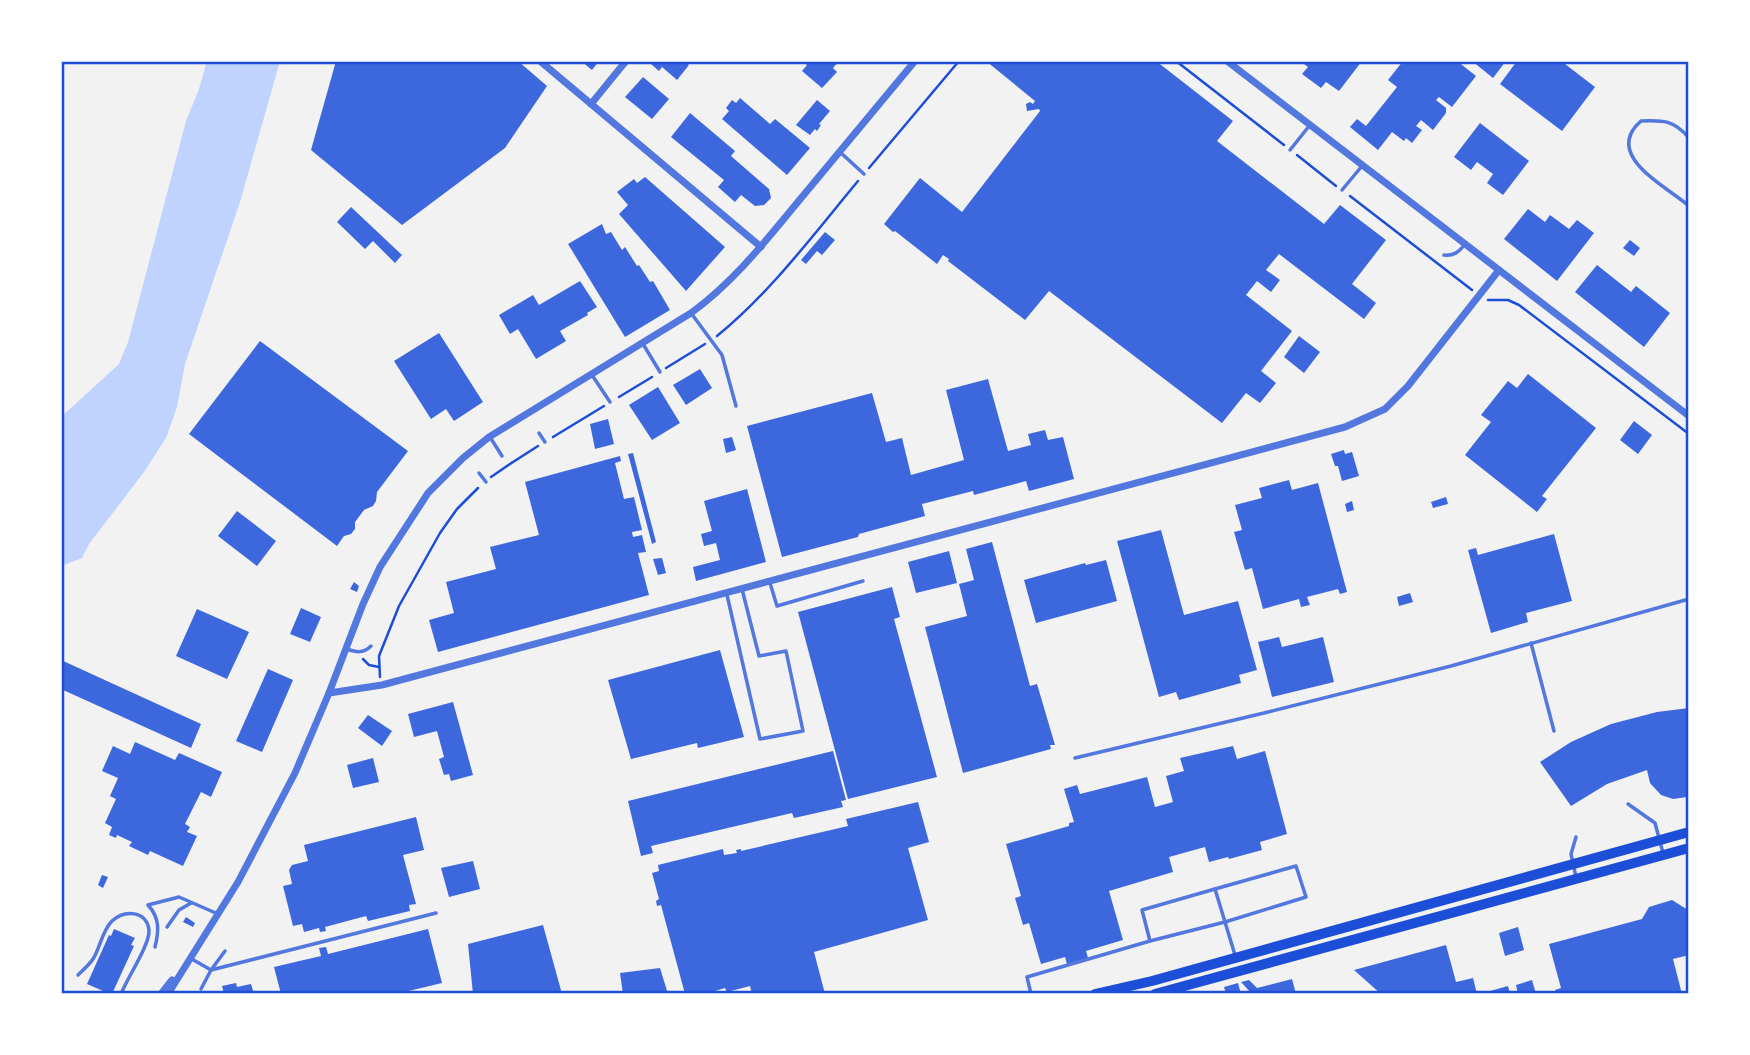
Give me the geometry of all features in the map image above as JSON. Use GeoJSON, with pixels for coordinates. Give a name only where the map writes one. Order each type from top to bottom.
{"type":"FeatureCollection","features":[{"type":"Feature","properties":{"kind":"main road"},"geometry":{"type":"LineString","coordinates":[[1095,994],[1152,981],[1689,832]]}},
{"type":"Feature","properties":{"kind":"main road"},"geometry":{"type":"LineString","coordinates":[[1154,994],[1689,848]]}},
{"type":"Feature","properties":{"kind":"street"},"geometry":{"type":"LineString","coordinates":[[540,61],[761,247]]}},
{"type":"Feature","properties":{"kind":"street"},"geometry":{"type":"LineString","coordinates":[[591,104],[626,61]]}},
{"type":"Feature","properties":{"kind":"street"},"geometry":{"type":"LineString","coordinates":[[168,994],[238,882],[295,773],[380,567],[428,493],[463,458],[489,437],[711,298],[761,247],[915,61]]}},
{"type":"Feature","properties":{"kind":"street"},"geometry":{"type":"LineString","coordinates":[[1227,61],[1689,416]]}},
{"type":"Feature","properties":{"kind":"street"},"geometry":{"type":"LineString","coordinates":[[329,694],[382,685],[1345,427],[1385,409],[1408,386],[1499,270]]}},
{"type":"Feature","properties":{"kind":"street"},"geometry":{"type":"LineString","coordinates":[[161,994],[190,958]]}},
{"type":"Feature","properties":{"kind":"lane"},"geometry":{"type":"LineString","coordinates":[[1689,138],[1681,128],[1665,120],[1641,121],[1632,128],[1628,144],[1629,153],[1642,170],[1689,206]]}},
{"type":"Feature","properties":{"kind":"lane"},"geometry":{"type":"LineString","coordinates":[[1290,150],[1310,125]]}},
{"type":"Feature","properties":{"kind":"lane"},"geometry":{"type":"LineString","coordinates":[[839,152],[864,174]]}},
{"type":"Feature","properties":{"kind":"lane"},"geometry":{"type":"LineString","coordinates":[[1342,190],[1362,166]]}},
{"type":"Feature","properties":{"kind":"lane"},"geometry":{"type":"LineString","coordinates":[[1444,256],[1458,253],[1465,244]]}},
{"type":"Feature","properties":{"kind":"lane"},"geometry":{"type":"LineString","coordinates":[[691,313],[722,355],[736,407]]}},
{"type":"Feature","properties":{"kind":"lane"},"geometry":{"type":"LineString","coordinates":[[643,343],[660,372]]}},
{"type":"Feature","properties":{"kind":"lane"},"geometry":{"type":"LineString","coordinates":[[592,374],[610,402]]}},
{"type":"Feature","properties":{"kind":"lane"},"geometry":{"type":"LineString","coordinates":[[539,433],[545,442]]}},
{"type":"Feature","properties":{"kind":"lane"},"geometry":{"type":"LineString","coordinates":[[489,437],[502,456]]}},
{"type":"Feature","properties":{"kind":"lane"},"geometry":{"type":"LineString","coordinates":[[479,473],[486,482]]}},
{"type":"Feature","properties":{"kind":"lane"},"geometry":{"type":"LineString","coordinates":[[770,581],[777,606],[863,581]]}},
{"type":"Feature","properties":{"kind":"lane"},"geometry":{"type":"LineString","coordinates":[[726,593],[760,739],[803,731],[786,651],[758,656],[742,588]]}},
{"type":"Feature","properties":{"kind":"lane"},"geometry":{"type":"LineString","coordinates":[[1075,758],[1451,666],[1689,598]]}},
{"type":"Feature","properties":{"kind":"lane"},"geometry":{"type":"LineString","coordinates":[[1531,643],[1555,730]]}},
{"type":"Feature","properties":{"kind":"lane"},"geometry":{"type":"LineString","coordinates":[[346,649],[364,652],[371,646]]}},
{"type":"Feature","properties":{"kind":"lane"},"geometry":{"type":"LineString","coordinates":[[1628,804],[1655,824],[1663,855]]}},
{"type":"Feature","properties":{"kind":"lane"},"geometry":{"type":"LineString","coordinates":[[1576,837],[1571,854],[1577,879]]}},
{"type":"Feature","properties":{"kind":"lane"},"geometry":{"type":"LineString","coordinates":[[1031,994],[1027,977],[1306,897],[1296,866],[1142,910],[1150,941]]}},
{"type":"Feature","properties":{"kind":"lane"},"geometry":{"type":"LineString","coordinates":[[1215,889],[1236,957]]}},
{"type":"Feature","properties":{"kind":"lane"},"geometry":{"type":"LineString","coordinates":[[155,947],[159,924],[148,905],[179,897],[218,914]]}},
{"type":"Feature","properties":{"kind":"lane"},"geometry":{"type":"LineString","coordinates":[[167,928],[179,910],[193,902]]}},
{"type":"Feature","properties":{"kind":"lane"},"geometry":{"type":"LineString","coordinates":[[190,958],[211,970],[436,913]]}},
{"type":"Feature","properties":{"kind":"lane"},"geometry":{"type":"LineString","coordinates":[[78,975],[92,962],[112,921],[127,914],[142,915],[148,926],[148,940],[121,994]]}},
{"type":"Feature","properties":{"kind":"lane"},"geometry":{"type":"LineString","coordinates":[[201,989],[225,951]]}},
{"type":"Feature","properties":{"kind":"path"},"geometry":{"type":"LineString","coordinates":[[1176,61],[1470,288]]}},
{"type":"Feature","properties":{"kind":"path"},"geometry":{"type":"LineString","coordinates":[[1482,301],[1502,299],[1519,305],[1689,434]]}},
{"type":"Feature","properties":{"kind":"path"},"geometry":{"type":"LineString","coordinates":[[363,659],[369,665],[379,667]]}},
{"type":"Feature","properties":{"kind":"water"},"geometry":{"type":"Polygon","coordinates":[[[207,61],[280,61],[240,202],[185,364],[177,407],[166,438],[144,472],[89,544],[82,558],[61,566],[61,417],[119,364],[128,342],[186,121],[207,61]]]}},
{"type":"Feature","properties":{"kind":"building"},"geometry":{"type":"Polygon","coordinates":[[[336,61],[518,61],[547,86],[505,148],[402,225],[311,150],[336,61]]]}},
{"type":"Feature","properties":{"kind":"building"},"geometry":{"type":"Polygon","coordinates":[[[581,61],[599,61],[592,70],[581,61]]]}},
{"type":"Feature","properties":{"kind":"building"},"geometry":{"type":"Polygon","coordinates":[[[653,61],[684,61],[689,65],[677,80],[662,67],[659,71],[651,64],[653,61]]]}},
{"type":"Feature","properties":{"kind":"building"},"geometry":{"type":"Polygon","coordinates":[[[802,61],[839,61],[833,68],[837,72],[822,88],[802,71],[807,65],[802,61]]]}},
{"type":"Feature","properties":{"kind":"building"},"geometry":{"type":"Polygon","coordinates":[[[986,61],[1156,61],[1233,121],[1217,141],[1324,224],[1340,205],[1386,240],[1352,284],[1376,303],[1364,319],[1279,254],[1266,270],[1280,280],[1271,292],[1257,281],[1246,295],[1292,331],[1261,371],[1276,383],[1260,403],[1246,393],[1222,423],[1049,291],[1025,320],[948,261],[949,259],[943,255],[937,264],[884,224],[920,178],[962,212],[1040,111],[1027,111],[1026,104],[1033,104],[1035,101],[986,61]]]}},
{"type":"Feature","properties":{"kind":"building"},"geometry":{"type":"Polygon","coordinates":[[[1300,61],[1362,61],[1339,91],[1326,82],[1321,88],[1302,74],[1308,67],[1300,61]]]}},
{"type":"Feature","properties":{"kind":"building"},"geometry":{"type":"Polygon","coordinates":[[[1403,61],[1457,61],[1476,76],[1452,107],[1439,97],[1436,100],[1446,108],[1446,113],[1433,130],[1421,120],[1416,126],[1422,130],[1412,143],[1406,138],[1404,141],[1392,132],[1378,150],[1350,127],[1357,119],[1366,126],[1397,87],[1388,80],[1403,61]]]}},
{"type":"Feature","properties":{"kind":"building"},"geometry":{"type":"Polygon","coordinates":[[[1472,61],[1506,61],[1493,78],[1472,61]]]}},
{"type":"Feature","properties":{"kind":"building"},"geometry":{"type":"Polygon","coordinates":[[[1517,61],[1561,61],[1595,87],[1562,131],[1500,84],[1517,61]]]}},
{"type":"Feature","properties":{"kind":"building"},"geometry":{"type":"Polygon","coordinates":[[[643,77],[669,99],[652,119],[625,97],[643,77]]]}},
{"type":"Feature","properties":{"kind":"building"},"geometry":{"type":"Polygon","coordinates":[[[740,98],[770,124],[775,119],[810,148],[787,175],[722,119],[729,111],[726,108],[732,100],[736,103],[740,98]]]}},
{"type":"Feature","properties":{"kind":"building"},"geometry":{"type":"Polygon","coordinates":[[[817,100],[830,111],[819,124],[821,125],[817,131],[815,129],[810,135],[796,125],[817,100]]]}},
{"type":"Feature","properties":{"kind":"building"},"geometry":{"type":"Polygon","coordinates":[[[690,113],[735,151],[731,156],[769,189],[771,198],[764,205],[755,206],[741,195],[735,202],[718,187],[724,180],[671,137],[690,113]]]}},
{"type":"Feature","properties":{"kind":"building"},"geometry":{"type":"Polygon","coordinates":[[[1480,123],[1529,161],[1503,195],[1487,183],[1493,174],[1477,162],[1471,170],[1454,157],[1480,123]]]}},
{"type":"Feature","properties":{"kind":"building"},"geometry":{"type":"Polygon","coordinates":[[[645,177],[725,247],[686,291],[619,214],[628,205],[617,192],[634,179],[637,183],[645,177]]]}},
{"type":"Feature","properties":{"kind":"building"},"geometry":{"type":"Polygon","coordinates":[[[351,207],[402,255],[395,263],[373,241],[365,249],[337,222],[351,207]]]}},
{"type":"Feature","properties":{"kind":"building"},"geometry":{"type":"Polygon","coordinates":[[[1528,209],[1545,222],[1550,215],[1569,229],[1577,220],[1594,233],[1557,281],[1504,239],[1528,209]]]}},
{"type":"Feature","properties":{"kind":"building"},"geometry":{"type":"Polygon","coordinates":[[[602,224],[606,234],[611,232],[622,250],[625,247],[650,282],[653,281],[670,310],[625,337],[568,244],[602,224]]]}},
{"type":"Feature","properties":{"kind":"building"},"geometry":{"type":"Polygon","coordinates":[[[825,232],[835,240],[822,255],[817,251],[806,264],[801,260],[825,232]]]}},
{"type":"Feature","properties":{"kind":"building"},"geometry":{"type":"Polygon","coordinates":[[[1630,240],[1640,248],[1634,256],[1623,248],[1630,240]]]}},
{"type":"Feature","properties":{"kind":"building"},"geometry":{"type":"Polygon","coordinates":[[[1597,265],[1631,292],[1636,286],[1670,313],[1644,347],[1575,292],[1597,265]]]}},
{"type":"Feature","properties":{"kind":"building"},"geometry":{"type":"Polygon","coordinates":[[[580,281],[597,307],[560,331],[566,341],[536,359],[518,329],[510,334],[499,315],[533,295],[539,305],[580,281]]]}},
{"type":"Feature","properties":{"kind":"building"},"geometry":{"type":"Polygon","coordinates":[[[439,333],[483,402],[454,421],[446,409],[431,419],[394,361],[439,333]]]}},
{"type":"Feature","properties":{"kind":"building"},"geometry":{"type":"Polygon","coordinates":[[[1299,336],[1320,352],[1304,373],[1284,357],[1299,336]]]}},
{"type":"Feature","properties":{"kind":"building"},"geometry":{"type":"Polygon","coordinates":[[[260,341],[408,451],[377,492],[373,506],[364,510],[355,522],[355,529],[344,536],[337,546],[189,434],[260,341]]]}},
{"type":"Feature","properties":{"kind":"building"},"geometry":{"type":"Polygon","coordinates":[[[700,369],[712,388],[686,405],[673,385],[700,369]]]}},
{"type":"Feature","properties":{"kind":"building"},"geometry":{"type":"Polygon","coordinates":[[[1528,374],[1596,428],[1542,496],[1547,499],[1537,512],[1465,455],[1491,422],[1481,415],[1508,381],[1517,388],[1528,374]]]}},
{"type":"Feature","properties":{"kind":"building"},"geometry":{"type":"Polygon","coordinates":[[[988,379],[1008,451],[1031,445],[1028,434],[1045,430],[1048,440],[1063,437],[1074,479],[1029,491],[1026,481],[974,495],[973,491],[922,504],[925,516],[782,557],[747,426],[872,393],[886,442],[902,438],[911,475],[964,460],[946,390],[988,379]]]}},
{"type":"Feature","properties":{"kind":"building"},"geometry":{"type":"Polygon","coordinates":[[[658,387],[680,423],[652,440],[629,405],[658,387]]]}},
{"type":"Feature","properties":{"kind":"building"},"geometry":{"type":"Polygon","coordinates":[[[608,419],[614,444],[595,449],[590,424],[608,419]]]}},
{"type":"Feature","properties":{"kind":"building"},"geometry":{"type":"Polygon","coordinates":[[[1634,421],[1652,435],[1638,454],[1620,440],[1634,421]]]}},
{"type":"Feature","properties":{"kind":"building"},"geometry":{"type":"Polygon","coordinates":[[[732,437],[736,450],[726,453],[723,439],[732,437]]]}},
{"type":"Feature","properties":{"kind":"building"},"geometry":{"type":"Polygon","coordinates":[[[1344,450],[1345,454],[1352,452],[1359,476],[1342,481],[1331,454],[1344,450]]]}},
{"type":"Feature","properties":{"kind":"building"},"geometry":{"type":"Polygon","coordinates":[[[633,453],[656,542],[652,544],[628,454],[633,453]]]}},
{"type":"Feature","properties":{"kind":"building"},"geometry":{"type":"Polygon","coordinates":[[[620,456],[621,461],[615,463],[624,499],[634,497],[642,530],[632,532],[633,537],[642,535],[646,552],[638,553],[649,595],[438,652],[429,620],[454,613],[446,582],[496,569],[490,547],[539,535],[525,482],[620,456]]]}},
{"type":"Feature","properties":{"kind":"building"},"geometry":{"type":"Polygon","coordinates":[[[1289,480],[1292,490],[1318,483],[1347,592],[1340,594],[1338,589],[1307,597],[1310,605],[1301,607],[1299,599],[1263,609],[1252,568],[1245,570],[1234,532],[1242,530],[1235,505],[1262,498],[1259,488],[1289,480]]]}},
{"type":"Feature","properties":{"kind":"building"},"geometry":{"type":"Polygon","coordinates":[[[747,489],[766,562],[696,581],[693,567],[720,560],[716,543],[704,546],[701,534],[712,531],[704,501],[747,489]]]}},
{"type":"Feature","properties":{"kind":"building"},"geometry":{"type":"Polygon","coordinates":[[[1446,497],[1448,504],[1433,508],[1431,502],[1446,497]]]}},
{"type":"Feature","properties":{"kind":"building"},"geometry":{"type":"Polygon","coordinates":[[[1352,501],[1354,510],[1347,512],[1345,504],[1352,501]]]}},
{"type":"Feature","properties":{"kind":"building"},"geometry":{"type":"Polygon","coordinates":[[[237,511],[276,541],[257,566],[218,536],[237,511]]]}},
{"type":"Feature","properties":{"kind":"building"},"geometry":{"type":"Polygon","coordinates":[[[1161,530],[1184,615],[1238,601],[1257,670],[1239,675],[1241,683],[1179,700],[1176,692],[1159,697],[1117,541],[1161,530]]]}},
{"type":"Feature","properties":{"kind":"building"},"geometry":{"type":"Polygon","coordinates":[[[1554,534],[1572,601],[1526,613],[1528,622],[1491,633],[1468,550],[1476,548],[1478,555],[1554,534]]]}},
{"type":"Feature","properties":{"kind":"building"},"geometry":{"type":"Polygon","coordinates":[[[992,542],[1030,686],[1037,684],[1055,745],[1050,745],[1051,749],[963,773],[925,627],[967,616],[959,584],[974,580],[966,549],[992,542]]]}},
{"type":"Feature","properties":{"kind":"building"},"geometry":{"type":"Polygon","coordinates":[[[949,551],[957,583],[916,593],[908,562],[949,551]]]}},
{"type":"Feature","properties":{"kind":"building"},"geometry":{"type":"Polygon","coordinates":[[[662,558],[666,573],[658,575],[653,559],[662,558]]]}},
{"type":"Feature","properties":{"kind":"building"},"geometry":{"type":"Polygon","coordinates":[[[1106,560],[1117,601],[1036,623],[1024,580],[1106,560]]]}},
{"type":"Feature","properties":{"kind":"building"},"geometry":{"type":"Polygon","coordinates":[[[354,582],[359,586],[357,592],[350,589],[354,582]]]}},
{"type":"Feature","properties":{"kind":"building"},"geometry":{"type":"Polygon","coordinates":[[[892,587],[900,617],[894,619],[937,777],[848,799],[798,612],[892,587]]]}},
{"type":"Feature","properties":{"kind":"building"},"geometry":{"type":"Polygon","coordinates":[[[1410,593],[1413,602],[1399,606],[1397,597],[1410,593]]]}},
{"type":"Feature","properties":{"kind":"building"},"geometry":{"type":"Polygon","coordinates":[[[301,608],[321,617],[310,642],[290,634],[301,608]]]}},
{"type":"Feature","properties":{"kind":"building"},"geometry":{"type":"Polygon","coordinates":[[[197,609],[249,632],[227,679],[176,656],[197,609]]]}},
{"type":"Feature","properties":{"kind":"building"},"geometry":{"type":"Polygon","coordinates":[[[1279,637],[1282,647],[1323,637],[1334,682],[1272,697],[1258,642],[1279,637]]]}},
{"type":"Feature","properties":{"kind":"building"},"geometry":{"type":"Polygon","coordinates":[[[720,650],[744,737],[698,748],[697,743],[631,759],[608,680],[720,650]]]}},
{"type":"Feature","properties":{"kind":"building"},"geometry":{"type":"Polygon","coordinates":[[[61,660],[201,724],[191,748],[61,689],[61,660]]]}},
{"type":"Feature","properties":{"kind":"building"},"geometry":{"type":"Polygon","coordinates":[[[268,669],[293,680],[262,752],[236,741],[268,669]]]}},
{"type":"Feature","properties":{"kind":"building"},"geometry":{"type":"Polygon","coordinates":[[[453,702],[473,775],[451,781],[449,774],[444,775],[439,759],[444,757],[437,731],[414,737],[408,714],[453,702]]]}},
{"type":"Feature","properties":{"kind":"building"},"geometry":{"type":"Polygon","coordinates":[[[1689,708],[1687,797],[1673,799],[1661,795],[1650,783],[1647,770],[1607,784],[1571,806],[1540,762],[1571,742],[1611,724],[1657,712],[1689,708]]]}},
{"type":"Feature","properties":{"kind":"building"},"geometry":{"type":"Polygon","coordinates":[[[368,715],[392,731],[382,746],[358,728],[368,715]]]}},
{"type":"Feature","properties":{"kind":"building"},"geometry":{"type":"Polygon","coordinates":[[[135,742],[175,760],[179,753],[222,772],[211,797],[201,792],[185,824],[190,827],[187,832],[197,836],[183,866],[150,851],[148,855],[129,846],[132,842],[117,835],[116,838],[109,835],[112,827],[105,823],[116,799],[110,796],[118,778],[102,771],[113,746],[130,754],[135,742]]]}},
{"type":"Feature","properties":{"kind":"building"},"geometry":{"type":"Polygon","coordinates":[[[1233,746],[1237,759],[1265,751],[1287,834],[1260,842],[1262,850],[1229,859],[1228,857],[1209,862],[1205,847],[1169,857],[1173,872],[1109,891],[1123,940],[1086,951],[1088,958],[1067,964],[1065,957],[1041,964],[1029,923],[1023,925],[1015,898],[1021,896],[1006,844],[1069,826],[1069,823],[1074,822],[1064,789],[1077,785],[1080,794],[1147,777],[1155,807],[1173,802],[1166,776],[1184,771],[1180,758],[1233,746]]]}},
{"type":"Feature","properties":{"kind":"building"},"geometry":{"type":"Polygon","coordinates":[[[833,751],[846,800],[841,801],[843,807],[794,818],[792,813],[651,846],[653,853],[641,856],[628,801],[833,751]]]}},
{"type":"Feature","properties":{"kind":"building"},"geometry":{"type":"Polygon","coordinates":[[[373,758],[379,782],[353,788],[347,765],[373,758]]]}},
{"type":"Feature","properties":{"kind":"building"},"geometry":{"type":"Polygon","coordinates":[[[918,802],[929,842],[908,848],[928,920],[814,952],[825,994],[752,994],[750,986],[727,992],[725,988],[705,994],[685,994],[661,905],[657,906],[656,901],[659,899],[652,873],[659,871],[658,865],[723,849],[724,855],[737,853],[736,850],[848,826],[846,819],[918,802]]]}},
{"type":"Feature","properties":{"kind":"building"},"geometry":{"type":"Polygon","coordinates":[[[416,817],[424,850],[403,855],[416,904],[409,905],[410,911],[368,921],[366,916],[325,927],[326,931],[320,932],[319,928],[304,932],[302,924],[293,926],[283,886],[292,884],[289,870],[292,865],[308,861],[304,845],[416,817]]]}},
{"type":"Feature","properties":{"kind":"building"},"geometry":{"type":"Polygon","coordinates":[[[473,861],[480,889],[449,897],[441,868],[473,861]]]}},
{"type":"Feature","properties":{"kind":"building"},"geometry":{"type":"Polygon","coordinates":[[[102,875],[108,877],[103,888],[98,885],[102,875]]]}},
{"type":"Feature","properties":{"kind":"building"},"geometry":{"type":"Polygon","coordinates":[[[1672,900],[1688,910],[1689,914],[1689,955],[1673,959],[1682,994],[1556,994],[1555,990],[1561,988],[1549,944],[1642,919],[1649,907],[1672,900]]]}},
{"type":"Feature","properties":{"kind":"building"},"geometry":{"type":"Polygon","coordinates":[[[186,917],[195,923],[193,927],[183,922],[186,917]]]}},
{"type":"Feature","properties":{"kind":"building"},"geometry":{"type":"Polygon","coordinates":[[[543,925],[562,994],[473,994],[468,944],[543,925]]]}},
{"type":"Feature","properties":{"kind":"building"},"geometry":{"type":"Polygon","coordinates":[[[1518,927],[1524,950],[1505,956],[1499,933],[1518,927]]]}},
{"type":"Feature","properties":{"kind":"building"},"geometry":{"type":"Polygon","coordinates":[[[114,929],[135,938],[131,945],[134,946],[110,994],[87,984],[114,929]]]}},
{"type":"Feature","properties":{"kind":"building"},"geometry":{"type":"Polygon","coordinates":[[[428,929],[442,983],[396,994],[281,994],[274,967],[321,956],[319,948],[326,947],[328,954],[428,929]]]}},
{"type":"Feature","properties":{"kind":"building"},"geometry":{"type":"Polygon","coordinates":[[[1446,945],[1456,982],[1473,978],[1477,994],[1381,994],[1354,970],[1446,945]]]}},
{"type":"Feature","properties":{"kind":"building"},"geometry":{"type":"Polygon","coordinates":[[[660,968],[668,994],[623,994],[620,973],[660,968]]]}},
{"type":"Feature","properties":{"kind":"building"},"geometry":{"type":"Polygon","coordinates":[[[1292,979],[1296,994],[1252,994],[1241,982],[1249,980],[1257,988],[1292,979]]]}},
{"type":"Feature","properties":{"kind":"building"},"geometry":{"type":"Polygon","coordinates":[[[1532,980],[1536,994],[1518,994],[1516,985],[1532,980]]]}},
{"type":"Feature","properties":{"kind":"building"},"geometry":{"type":"Polygon","coordinates":[[[236,983],[237,987],[251,984],[254,994],[224,994],[222,986],[236,983]]]}},
{"type":"Feature","properties":{"kind":"building"},"geometry":{"type":"Polygon","coordinates":[[[1238,983],[1241,994],[1226,994],[1224,987],[1238,983]]]}},
{"type":"Feature","properties":{"kind":"building"},"geometry":{"type":"Polygon","coordinates":[[[1508,986],[1510,994],[1483,994],[1483,993],[1508,986]]]}}]}
